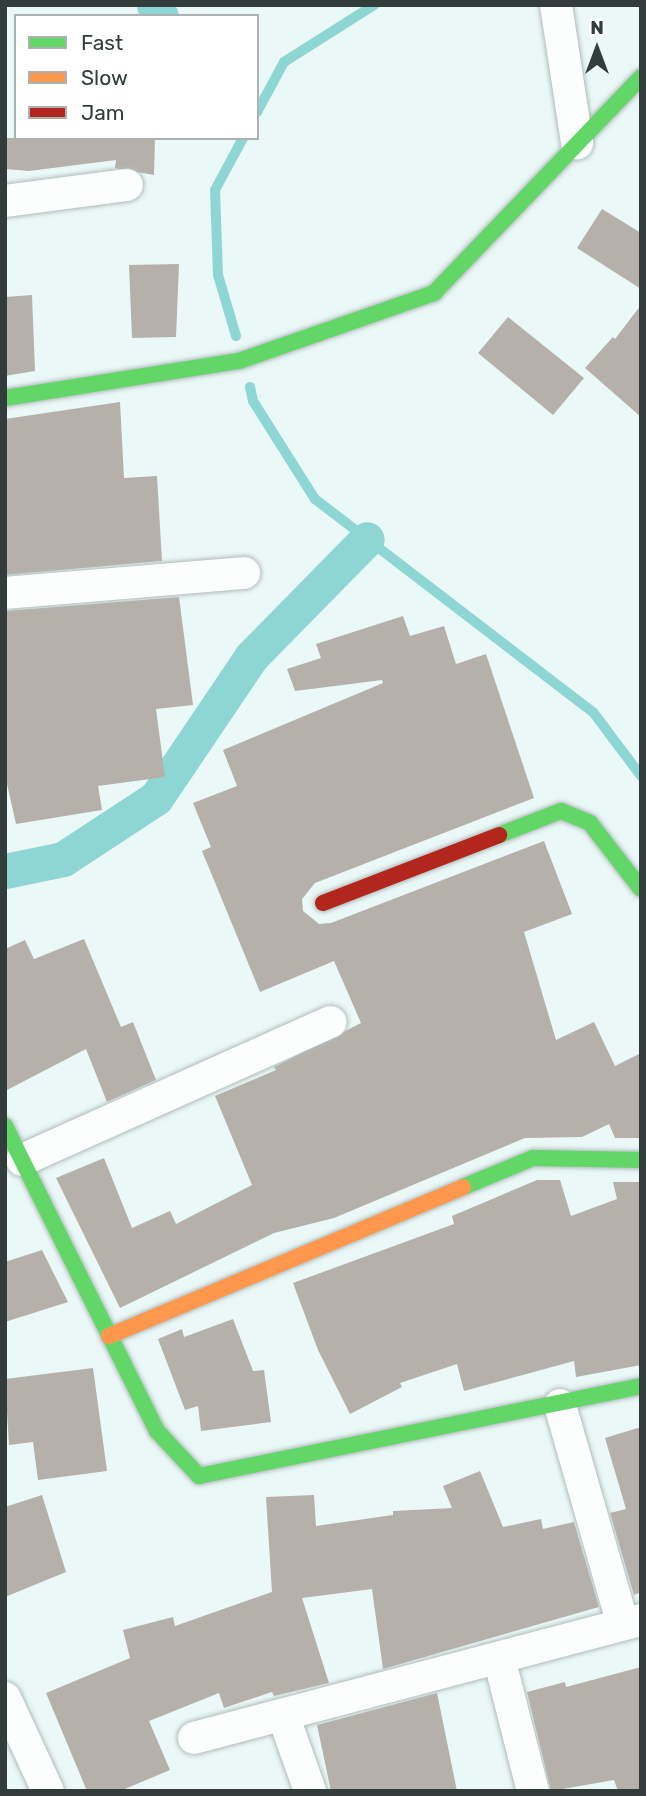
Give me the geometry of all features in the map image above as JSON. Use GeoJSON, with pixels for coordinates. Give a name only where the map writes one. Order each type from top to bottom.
{"type":"FeatureCollection","features":[{"type":"Feature","properties":{"kind":"street"},"geometry":{"type":"LineString","coordinates":[[556,5],[577,143]]}},
{"type":"Feature","properties":{"kind":"street"},"geometry":{"type":"LineString","coordinates":[[5,397],[239,361],[434,293],[641,78]]}},
{"type":"Feature","properties":{"kind":"street"},"geometry":{"type":"LineString","coordinates":[[5,201],[127,185]]}},
{"type":"Feature","properties":{"kind":"street"},"geometry":{"type":"LineString","coordinates":[[5,593],[244,573]]}},
{"type":"Feature","properties":{"kind":"street"},"geometry":{"type":"LineString","coordinates":[[323,903],[561,811],[590,822],[641,889]]}},
{"type":"Feature","properties":{"kind":"street"},"geometry":{"type":"LineString","coordinates":[[22,1160],[330,1022]]}},
{"type":"Feature","properties":{"kind":"street"},"geometry":{"type":"LineString","coordinates":[[5,1126],[157,1431],[199,1476],[641,1387]]}},
{"type":"Feature","properties":{"kind":"street"},"geometry":{"type":"LineString","coordinates":[[109,1336],[533,1158],[641,1160]]}},
{"type":"Feature","properties":{"kind":"street"},"geometry":{"type":"LineString","coordinates":[[194,1738],[632,1622],[560,1405]]}},
{"type":"Feature","properties":{"kind":"street"},"geometry":{"type":"LineString","coordinates":[[499,1658],[533,1791]]}},
{"type":"Feature","properties":{"kind":"street"},"geometry":{"type":"LineString","coordinates":[[5,1698],[48,1791]]}},
{"type":"Feature","properties":{"kind":"street"},"geometry":{"type":"LineString","coordinates":[[283,1715],[310,1791]]}},
{"type":"Feature","properties":{"kind":"building"},"geometry":{"type":"Polygon","coordinates":[[[5,138],[155,140],[154,175],[115,168],[116,160],[29,171],[5,169],[5,138]]]}},
{"type":"Feature","properties":{"kind":"building"},"geometry":{"type":"Polygon","coordinates":[[[602,209],[641,233],[641,289],[577,248],[602,209]]]}},
{"type":"Feature","properties":{"kind":"building"},"geometry":{"type":"Polygon","coordinates":[[[179,264],[176,337],[132,338],[129,265],[179,264]]]}},
{"type":"Feature","properties":{"kind":"building"},"geometry":{"type":"Polygon","coordinates":[[[32,295],[35,371],[5,376],[5,297],[32,295]]]}},
{"type":"Feature","properties":{"kind":"building"},"geometry":{"type":"Polygon","coordinates":[[[641,305],[641,417],[585,368],[613,337],[615,339],[641,305]]]}},
{"type":"Feature","properties":{"kind":"building"},"geometry":{"type":"Polygon","coordinates":[[[508,317],[584,378],[553,415],[478,353],[508,317]]]}},
{"type":"Feature","properties":{"kind":"building"},"geometry":{"type":"Polygon","coordinates":[[[120,402],[124,478],[157,476],[162,561],[5,575],[5,419],[120,402]]]}},
{"type":"Feature","properties":{"kind":"building"},"geometry":{"type":"Polygon","coordinates":[[[179,597],[193,705],[156,709],[165,777],[98,786],[102,810],[16,824],[5,775],[5,611],[179,597]]]}},
{"type":"Feature","properties":{"kind":"building"},"geometry":{"type":"Polygon","coordinates":[[[403,616],[410,636],[444,626],[456,664],[486,654],[534,798],[315,883],[302,899],[303,911],[319,924],[331,923],[544,841],[572,914],[524,932],[556,1040],[594,1022],[615,1066],[641,1053],[641,1138],[615,1138],[609,1124],[582,1137],[525,1138],[334,1218],[274,1233],[120,1308],[56,1178],[104,1158],[132,1228],[170,1211],[176,1224],[252,1185],[215,1096],[276,1070],[274,1067],[361,1023],[334,961],[260,992],[202,851],[211,847],[193,803],[237,786],[223,750],[383,683],[382,680],[295,691],[287,669],[321,658],[316,644],[403,616]]]}},
{"type":"Feature","properties":{"kind":"building"},"geometry":{"type":"Polygon","coordinates":[[[84,939],[121,1027],[133,1022],[156,1080],[107,1102],[86,1049],[5,1091],[5,949],[25,940],[34,959],[84,939]]]}},
{"type":"Feature","properties":{"kind":"building"},"geometry":{"type":"Polygon","coordinates":[[[537,1180],[560,1180],[571,1216],[617,1199],[613,1182],[641,1182],[641,1365],[576,1377],[574,1361],[464,1391],[457,1364],[400,1383],[402,1387],[350,1414],[318,1350],[293,1283],[454,1224],[452,1216],[537,1180]]]}},
{"type":"Feature","properties":{"kind":"building"},"geometry":{"type":"Polygon","coordinates":[[[42,1250],[68,1302],[5,1322],[5,1262],[42,1250]]]}},
{"type":"Feature","properties":{"kind":"building"},"geometry":{"type":"Polygon","coordinates":[[[233,1319],[253,1371],[264,1370],[271,1422],[201,1431],[198,1406],[185,1410],[158,1339],[182,1329],[184,1337],[233,1319]]]}},
{"type":"Feature","properties":{"kind":"building"},"geometry":{"type":"Polygon","coordinates":[[[93,1368],[107,1471],[38,1480],[33,1442],[9,1445],[5,1379],[93,1368]]]}},
{"type":"Feature","properties":{"kind":"building"},"geometry":{"type":"Polygon","coordinates":[[[641,1427],[641,1592],[634,1595],[610,1513],[626,1509],[605,1438],[641,1427]]]}},
{"type":"Feature","properties":{"kind":"building"},"geometry":{"type":"Polygon","coordinates":[[[480,1471],[503,1527],[541,1519],[543,1529],[574,1522],[599,1607],[383,1669],[372,1589],[302,1598],[329,1683],[274,1696],[272,1692],[224,1708],[219,1693],[149,1721],[170,1770],[120,1791],[87,1791],[46,1693],[130,1658],[123,1630],[173,1617],[175,1626],[272,1592],[266,1497],[314,1495],[316,1526],[393,1515],[393,1511],[452,1508],[443,1486],[480,1471]]]}},
{"type":"Feature","properties":{"kind":"building"},"geometry":{"type":"Polygon","coordinates":[[[42,1495],[66,1572],[5,1597],[5,1507],[42,1495]]]}},
{"type":"Feature","properties":{"kind":"building"},"geometry":{"type":"Polygon","coordinates":[[[641,1667],[641,1791],[618,1791],[614,1780],[551,1791],[527,1692],[565,1682],[566,1687],[641,1667]]]}},
{"type":"Feature","properties":{"kind":"building"},"geometry":{"type":"Polygon","coordinates":[[[437,1693],[457,1791],[331,1791],[317,1725],[437,1693]]]}},
{"type":"Feature","properties":{"kind":"waterway"},"geometry":{"type":"LineString","coordinates":[[154,5],[160,14]]}},
{"type":"Feature","properties":{"kind":"waterway"},"geometry":{"type":"LineString","coordinates":[[259,108],[284,62],[374,5]]}},
{"type":"Feature","properties":{"kind":"waterway"},"geometry":{"type":"LineString","coordinates":[[236,336],[218,275],[215,190],[242,140]]}},
{"type":"Feature","properties":{"kind":"waterway"},"geometry":{"type":"LineString","coordinates":[[250,387],[253,401],[315,499],[593,712],[641,776]]}},
{"type":"Feature","properties":{"kind":"waterway"},"geometry":{"type":"LineString","coordinates":[[5,871],[63,859],[156,798],[251,657],[367,539]]}},
{"type":"Feature","properties":{"kind":"traffic: fast"},"geometry":{"type":"LineString","coordinates":[[5,398],[239,361],[434,293],[641,77]]}},
{"type":"Feature","properties":{"kind":"traffic: fast"},"geometry":{"type":"LineString","coordinates":[[499,835],[561,811],[590,823],[641,889]]}},
{"type":"Feature","properties":{"kind":"traffic: fast"},"geometry":{"type":"LineString","coordinates":[[5,1126],[157,1431],[199,1476],[641,1386]]}},
{"type":"Feature","properties":{"kind":"traffic: fast"},"geometry":{"type":"LineString","coordinates":[[463,1187],[533,1158],[641,1160]]}},
{"type":"Feature","properties":{"kind":"traffic: slow"},"geometry":{"type":"LineString","coordinates":[[109,1336],[463,1187]]}},
{"type":"Feature","properties":{"kind":"traffic: jam"},"geometry":{"type":"LineString","coordinates":[[323,903],[499,835]]}}]}
